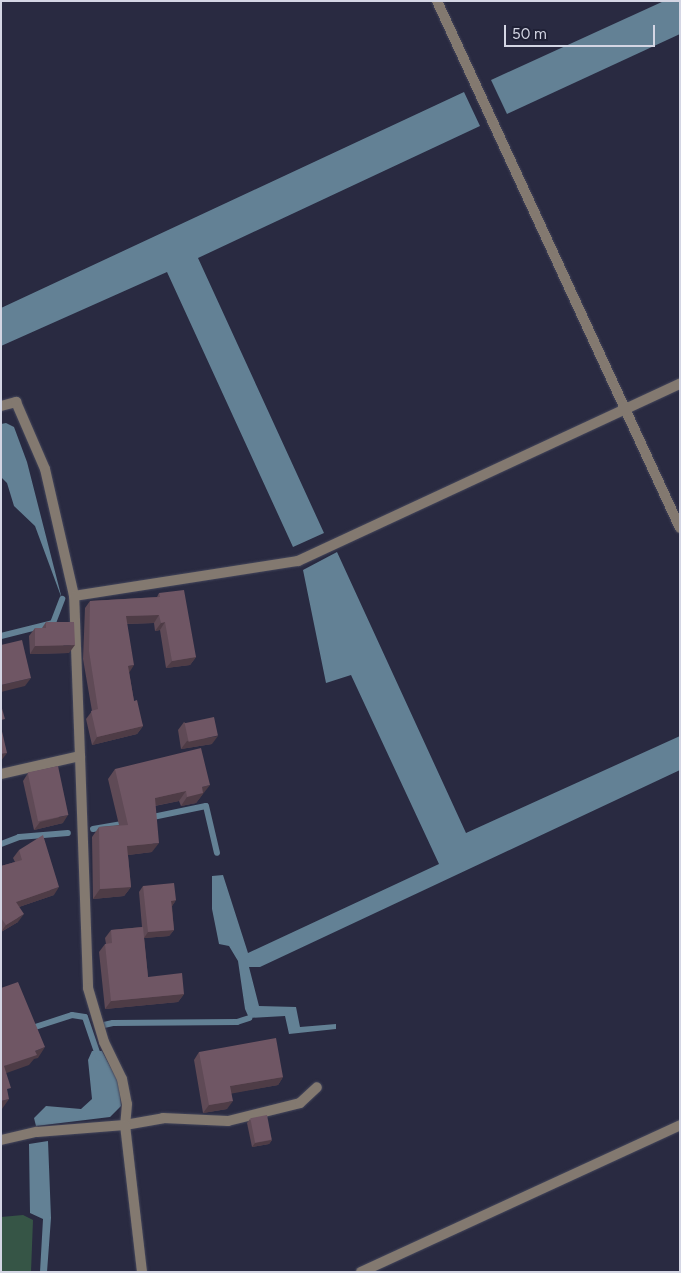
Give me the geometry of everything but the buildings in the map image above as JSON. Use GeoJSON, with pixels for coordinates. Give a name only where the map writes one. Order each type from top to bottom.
{"type":"FeatureCollection","features":[{"type":"Feature","properties":{"kind":"street"},"geometry":{"type":"LineString","coordinates":[[437,1],[680,528]]}},
{"type":"Feature","properties":{"kind":"street"},"geometry":{"type":"LineString","coordinates":[[74,596],[298,561],[680,384]]}},
{"type":"Feature","properties":{"kind":"street"},"geometry":{"type":"LineString","coordinates":[[1,406],[16,402],[45,469],[74,596],[88,988],[104,1042],[122,1079],[127,1104],[125,1125],[142,1272]]}},
{"type":"Feature","properties":{"kind":"street"},"geometry":{"type":"LineString","coordinates":[[1,774],[80,756]]}},
{"type":"Feature","properties":{"kind":"street"},"geometry":{"type":"LineString","coordinates":[[1,1140],[36,1132],[125,1125],[163,1118],[228,1121],[300,1103],[317,1088]]}},
{"type":"Feature","properties":{"kind":"street"},"geometry":{"type":"LineString","coordinates":[[361,1272],[680,1125]]}},
{"type":"Feature","properties":{"kind":"green space"},"geometry":{"type":"Polygon","coordinates":[[[23,1215],[33,1220],[31,1272],[1,1272],[1,1217],[23,1215]]]}},
{"type":"Feature","properties":{"kind":"water"},"geometry":{"type":"Polygon","coordinates":[[[664,1],[680,1],[680,34],[507,114],[491,80],[664,1]]]}},
{"type":"Feature","properties":{"kind":"water"},"geometry":{"type":"Polygon","coordinates":[[[464,92],[480,126],[198,258],[324,533],[293,547],[167,272],[1,346],[1,308],[464,92]]]}},
{"type":"Feature","properties":{"kind":"water"},"geometry":{"type":"Polygon","coordinates":[[[6,423],[14,427],[27,462],[62,599],[35,526],[14,506],[7,483],[1,477],[1,424],[6,423]]]}},
{"type":"Feature","properties":{"kind":"water"},"geometry":{"type":"Polygon","coordinates":[[[337,552],[466,833],[680,736],[680,770],[260,967],[249,967],[259,1006],[296,1007],[300,1027],[336,1024],[336,1029],[289,1034],[285,1016],[249,1018],[245,1009],[238,961],[229,946],[219,944],[212,909],[212,876],[223,875],[248,953],[439,864],[351,675],[326,683],[303,570],[337,552]]]}},
{"type":"Feature","properties":{"kind":"water"},"geometry":{"type":"Polygon","coordinates":[[[92,1051],[102,1051],[119,1083],[121,1106],[110,1117],[36,1126],[34,1118],[46,1106],[81,1109],[92,1099],[88,1060],[92,1051]]]}},
{"type":"Feature","properties":{"kind":"water"},"geometry":{"type":"Polygon","coordinates":[[[48,1141],[51,1218],[47,1272],[40,1272],[43,1219],[30,1213],[29,1144],[48,1141]]]}},
{"type":"Feature","properties":{"kind":"waterway"},"geometry":{"type":"LineString","coordinates":[[1,636],[53,623],[62,599]]}},
{"type":"Feature","properties":{"kind":"waterway"},"geometry":{"type":"LineString","coordinates":[[148,818],[206,806],[217,853]]}},
{"type":"Feature","properties":{"kind":"waterway"},"geometry":{"type":"LineString","coordinates":[[93,829],[126,823]]}},
{"type":"Feature","properties":{"kind":"waterway"},"geometry":{"type":"LineString","coordinates":[[1,844],[19,837],[68,833]]}},
{"type":"Feature","properties":{"kind":"waterway"},"geometry":{"type":"LineString","coordinates":[[29,1029],[72,1015],[85,1017],[99,1058]]}},
{"type":"Feature","properties":{"kind":"waterway"},"geometry":{"type":"LineString","coordinates":[[104,1025],[113,1023],[237,1022],[249,1018]]}}]}
